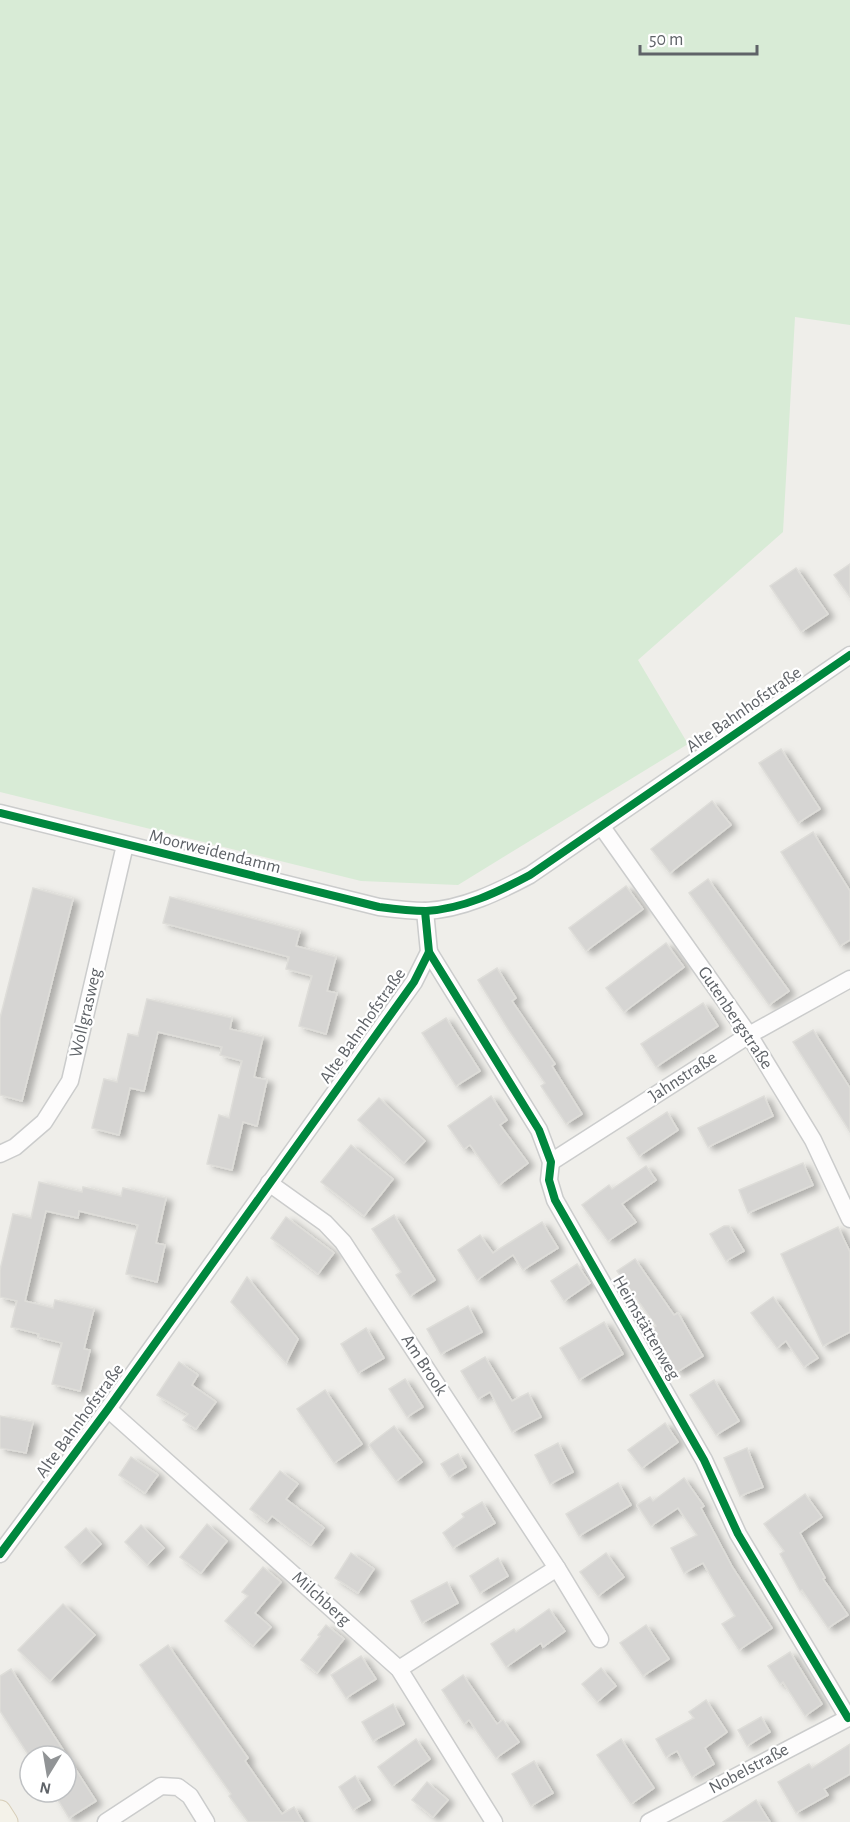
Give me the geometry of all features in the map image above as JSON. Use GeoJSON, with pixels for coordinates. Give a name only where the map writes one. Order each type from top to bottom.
{"type":"FeatureCollection","features":[{"type":"Feature","properties":{"kind":"main road"},"geometry":{"type":"LineString","coordinates":[[0,1811],[7,1822]]}},
{"type":"Feature","properties":{"kind":"street","name":"Alte Bahnhofstraße"},"geometry":{"type":"LineString","coordinates":[[425,911],[454,908],[496,892],[530,875],[850,655]]}},
{"type":"Feature","properties":{"kind":"street","name":"Moorweidendamm"},"geometry":{"type":"LineString","coordinates":[[0,813],[379,907],[425,911]]}},
{"type":"Feature","properties":{"kind":"street","name":"Gutenbergstraße"},"geometry":{"type":"LineString","coordinates":[[602,827],[749,1035],[813,1140],[850,1218]]}},
{"type":"Feature","properties":{"kind":"street","name":"Wollgrasweg"},"geometry":{"type":"LineString","coordinates":[[0,1154],[15,1147],[44,1122],[70,1081],[125,845]]}},
{"type":"Feature","properties":{"kind":"street"},"geometry":{"type":"LineString","coordinates":[[425,911],[429,952]]}},
{"type":"Feature","properties":{"kind":"street","name":"Alte Bahnhofstraße"},"geometry":{"type":"LineString","coordinates":[[0,1554],[108,1409],[414,982],[429,952]]}},
{"type":"Feature","properties":{"kind":"street","name":"Heimstättenweg"},"geometry":{"type":"LineString","coordinates":[[429,952],[539,1130],[551,1162],[549,1180],[555,1200],[704,1461],[738,1534],[849,1718]]}},
{"type":"Feature","properties":{"kind":"street","name":"Jahnstraße"},"geometry":{"type":"LineString","coordinates":[[551,1162],[749,1035],[850,979]]}},
{"type":"Feature","properties":{"kind":"street","name":"Am Brook"},"geometry":{"type":"LineString","coordinates":[[269,1183],[325,1223],[343,1242],[557,1568],[600,1639]]}},
{"type":"Feature","properties":{"kind":"street","name":"Milchberg"},"geometry":{"type":"LineString","coordinates":[[108,1409],[399,1669],[494,1822]]}},
{"type":"Feature","properties":{"kind":"street"},"geometry":{"type":"LineString","coordinates":[[399,1669],[557,1568]]}},
{"type":"Feature","properties":{"kind":"street","name":"Nobelstraße"},"geometry":{"type":"LineString","coordinates":[[649,1822],[849,1718]]}},
{"type":"Feature","properties":{"kind":"street"},"geometry":{"type":"LineString","coordinates":[[106,1822],[161,1785],[178,1787],[190,1796],[206,1822]]}},
{"type":"Feature","properties":{"kind":"green space"},"geometry":{"type":"Polygon","coordinates":[[[0,0],[850,0],[850,325],[795,317],[783,532],[638,660],[688,744],[458,885],[361,881],[0,792],[0,0]]]}},
{"type":"Feature","properties":{"kind":"building"},"geometry":{"type":"Polygon","coordinates":[[[850,564],[850,597],[834,575],[850,564]]]}},
{"type":"Feature","properties":{"kind":"building"},"geometry":{"type":"Polygon","coordinates":[[[796,568],[828,614],[801,632],[770,586],[796,568]]]}},
{"type":"Feature","properties":{"kind":"building"},"geometry":{"type":"Polygon","coordinates":[[[781,749],[820,809],[798,823],[759,763],[781,749]]]}},
{"type":"Feature","properties":{"kind":"building"},"geometry":{"type":"Polygon","coordinates":[[[712,801],[731,825],[670,873],[651,849],[712,801]]]}},
{"type":"Feature","properties":{"kind":"building"},"geometry":{"type":"Polygon","coordinates":[[[813,832],[850,891],[850,940],[840,946],[781,852],[813,832]]]}},
{"type":"Feature","properties":{"kind":"building"},"geometry":{"type":"Polygon","coordinates":[[[708,879],[789,991],[769,1005],[689,893],[708,879]]]}},
{"type":"Feature","properties":{"kind":"building"},"geometry":{"type":"Polygon","coordinates":[[[626,886],[643,909],[586,951],[569,928],[626,886]]]}},
{"type":"Feature","properties":{"kind":"building"},"geometry":{"type":"Polygon","coordinates":[[[33,888],[73,899],[22,1101],[0,1095],[0,1018],[33,888]]]}},
{"type":"Feature","properties":{"kind":"building"},"geometry":{"type":"Polygon","coordinates":[[[170,897],[300,931],[296,946],[336,957],[327,991],[337,993],[326,1034],[299,1026],[312,976],[286,969],[289,957],[163,923],[170,897]]]}},
{"type":"Feature","properties":{"kind":"building"},"geometry":{"type":"Polygon","coordinates":[[[666,943],[684,967],[624,1012],[606,988],[666,943]]]}},
{"type":"Feature","properties":{"kind":"building"},"geometry":{"type":"Polygon","coordinates":[[[497,968],[516,998],[512,1001],[555,1064],[552,1066],[582,1114],[566,1124],[541,1086],[545,1083],[478,980],[497,968]]]}},
{"type":"Feature","properties":{"kind":"building"},"geometry":{"type":"Polygon","coordinates":[[[147,999],[232,1018],[230,1029],[263,1037],[254,1077],[267,1080],[257,1126],[243,1122],[232,1170],[207,1164],[219,1115],[229,1118],[242,1061],[220,1055],[222,1047],[158,1032],[144,1091],[130,1088],[119,1135],[92,1128],[104,1079],[117,1082],[128,1034],[138,1036],[147,999]]]}},
{"type":"Feature","properties":{"kind":"building"},"geometry":{"type":"Polygon","coordinates":[[[703,1003],[718,1026],[656,1067],[641,1044],[703,1003]]]}},
{"type":"Feature","properties":{"kind":"building"},"geometry":{"type":"Polygon","coordinates":[[[446,1018],[480,1071],[456,1086],[422,1033],[446,1018]]]}},
{"type":"Feature","properties":{"kind":"building"},"geometry":{"type":"Polygon","coordinates":[[[813,1030],[850,1088],[850,1132],[793,1042],[813,1030]]]}},
{"type":"Feature","properties":{"kind":"building"},"geometry":{"type":"Polygon","coordinates":[[[491,1096],[507,1120],[500,1125],[528,1163],[499,1185],[470,1145],[464,1149],[448,1126],[491,1096]]]}},
{"type":"Feature","properties":{"kind":"building"},"geometry":{"type":"Polygon","coordinates":[[[764,1096],[773,1116],[708,1147],[698,1128],[764,1096]]]}},
{"type":"Feature","properties":{"kind":"building"},"geometry":{"type":"Polygon","coordinates":[[[379,1098],[425,1141],[404,1163],[358,1120],[379,1098]]]}},
{"type":"Feature","properties":{"kind":"building"},"geometry":{"type":"Polygon","coordinates":[[[667,1112],[678,1130],[639,1156],[627,1138],[667,1112]]]}},
{"type":"Feature","properties":{"kind":"building"},"geometry":{"type":"Polygon","coordinates":[[[351,1145],[393,1179],[364,1216],[321,1182],[351,1145]]]}},
{"type":"Feature","properties":{"kind":"building"},"geometry":{"type":"Polygon","coordinates":[[[803,1163],[813,1185],[748,1213],[739,1190],[803,1163]]]}},
{"type":"Feature","properties":{"kind":"building"},"geometry":{"type":"Polygon","coordinates":[[[646,1166],[656,1180],[622,1204],[636,1222],[608,1241],[582,1205],[609,1185],[612,1189],[646,1166]]]}},
{"type":"Feature","properties":{"kind":"building"},"geometry":{"type":"Polygon","coordinates":[[[39,1182],[82,1192],[83,1187],[121,1196],[123,1188],[166,1198],[156,1243],[165,1245],[157,1282],[126,1274],[138,1225],[79,1211],[78,1218],[46,1211],[25,1301],[53,1308],[55,1300],[94,1309],[84,1349],[90,1350],[80,1391],[52,1384],[62,1343],[11,1327],[17,1301],[0,1297],[0,1270],[13,1214],[31,1218],[39,1182]]]}},
{"type":"Feature","properties":{"kind":"building"},"geometry":{"type":"Polygon","coordinates":[[[394,1215],[435,1280],[410,1296],[396,1275],[401,1272],[372,1229],[394,1215]]]}},
{"type":"Feature","properties":{"kind":"building"},"geometry":{"type":"Polygon","coordinates":[[[286,1217],[334,1253],[318,1274],[271,1238],[286,1217]]]}},
{"type":"Feature","properties":{"kind":"building"},"geometry":{"type":"Polygon","coordinates":[[[542,1222],[558,1248],[523,1270],[513,1255],[477,1280],[458,1250],[480,1235],[493,1253],[542,1222]]]}},
{"type":"Feature","properties":{"kind":"building"},"geometry":{"type":"Polygon","coordinates":[[[724,1226],[729,1226],[744,1251],[726,1261],[710,1234],[724,1226]]]}},
{"type":"Feature","properties":{"kind":"building"},"geometry":{"type":"Polygon","coordinates":[[[838,1227],[850,1252],[850,1332],[823,1346],[781,1254],[838,1227]]]}},
{"type":"Feature","properties":{"kind":"building"},"geometry":{"type":"Polygon","coordinates":[[[635,1259],[674,1315],[678,1313],[703,1356],[677,1372],[651,1329],[656,1326],[617,1271],[635,1259]]]}},
{"type":"Feature","properties":{"kind":"building"},"geometry":{"type":"Polygon","coordinates":[[[577,1264],[590,1283],[564,1301],[551,1281],[577,1264]]]}},
{"type":"Feature","properties":{"kind":"building"},"geometry":{"type":"Polygon","coordinates":[[[247,1277],[298,1339],[286,1363],[231,1302],[247,1277]]]}},
{"type":"Feature","properties":{"kind":"building"},"geometry":{"type":"Polygon","coordinates":[[[773,1297],[818,1358],[804,1367],[786,1341],[777,1348],[751,1313],[773,1297]]]}},
{"type":"Feature","properties":{"kind":"building"},"geometry":{"type":"Polygon","coordinates":[[[468,1306],[482,1332],[441,1354],[427,1329],[468,1306]]]}},
{"type":"Feature","properties":{"kind":"building"},"geometry":{"type":"Polygon","coordinates":[[[604,1322],[623,1354],[579,1380],[560,1348],[604,1322]]]}},
{"type":"Feature","properties":{"kind":"building"},"geometry":{"type":"Polygon","coordinates":[[[366,1328],[384,1358],[358,1373],[341,1344],[366,1328]]]}},
{"type":"Feature","properties":{"kind":"building"},"geometry":{"type":"Polygon","coordinates":[[[485,1357],[512,1401],[528,1393],[541,1417],[512,1432],[490,1392],[478,1399],[461,1371],[485,1357]]]}},
{"type":"Feature","properties":{"kind":"building"},"geometry":{"type":"Polygon","coordinates":[[[179,1362],[198,1375],[192,1385],[216,1402],[196,1429],[183,1420],[188,1414],[157,1395],[179,1362]]]}},
{"type":"Feature","properties":{"kind":"building"},"geometry":{"type":"Polygon","coordinates":[[[405,1379],[423,1407],[407,1417],[389,1389],[405,1379]]]}},
{"type":"Feature","properties":{"kind":"building"},"geometry":{"type":"Polygon","coordinates":[[[714,1380],[739,1421],[716,1435],[690,1395],[714,1380]]]}},
{"type":"Feature","properties":{"kind":"building"},"geometry":{"type":"Polygon","coordinates":[[[325,1390],[362,1444],[334,1463],[297,1409],[325,1390]]]}},
{"type":"Feature","properties":{"kind":"building"},"geometry":{"type":"Polygon","coordinates":[[[0,1416],[33,1422],[26,1453],[0,1448],[0,1416]]]}},
{"type":"Feature","properties":{"kind":"building"},"geometry":{"type":"Polygon","coordinates":[[[665,1423],[678,1442],[642,1468],[628,1450],[665,1423]]]}},
{"type":"Feature","properties":{"kind":"building"},"geometry":{"type":"Polygon","coordinates":[[[394,1426],[422,1462],[396,1481],[369,1445],[394,1426]]]}},
{"type":"Feature","properties":{"kind":"building"},"geometry":{"type":"Polygon","coordinates":[[[558,1443],[573,1472],[550,1484],[535,1455],[558,1443]]]}},
{"type":"Feature","properties":{"kind":"building"},"geometry":{"type":"Polygon","coordinates":[[[747,1448],[763,1487],[740,1496],[724,1458],[747,1448]]]}},
{"type":"Feature","properties":{"kind":"building"},"geometry":{"type":"Polygon","coordinates":[[[458,1454],[466,1467],[449,1477],[441,1464],[458,1454]]]}},
{"type":"Feature","properties":{"kind":"building"},"geometry":{"type":"Polygon","coordinates":[[[131,1457],[158,1475],[145,1493],[119,1475],[131,1457]]]}},
{"type":"Feature","properties":{"kind":"building"},"geometry":{"type":"Polygon","coordinates":[[[280,1471],[298,1484],[286,1499],[324,1528],[311,1545],[272,1516],[267,1522],[250,1509],[280,1471]]]}},
{"type":"Feature","properties":{"kind":"building"},"geometry":{"type":"Polygon","coordinates":[[[684,1478],[704,1506],[701,1508],[733,1568],[772,1628],[739,1650],[722,1624],[735,1616],[703,1563],[684,1573],[671,1548],[697,1535],[678,1508],[651,1526],[637,1505],[650,1497],[653,1501],[684,1478]]]}},
{"type":"Feature","properties":{"kind":"building"},"geometry":{"type":"Polygon","coordinates":[[[618,1483],[631,1505],[579,1536],[566,1514],[618,1483]]]}},
{"type":"Feature","properties":{"kind":"building"},"geometry":{"type":"Polygon","coordinates":[[[805,1494],[822,1517],[800,1533],[825,1578],[823,1579],[848,1615],[828,1628],[802,1590],[800,1591],[780,1554],[784,1551],[764,1524],[805,1494]]]}},
{"type":"Feature","properties":{"kind":"building"},"geometry":{"type":"Polygon","coordinates":[[[482,1502],[495,1523],[453,1548],[443,1533],[464,1517],[462,1514],[482,1502]]]}},
{"type":"Feature","properties":{"kind":"building"},"geometry":{"type":"Polygon","coordinates":[[[207,1524],[227,1541],[201,1573],[180,1557],[207,1524]]]}},
{"type":"Feature","properties":{"kind":"building"},"geometry":{"type":"Polygon","coordinates":[[[141,1525],[164,1548],[147,1565],[125,1542],[141,1525]]]}},
{"type":"Feature","properties":{"kind":"building"},"geometry":{"type":"Polygon","coordinates":[[[86,1528],[101,1544],[80,1564],[65,1547],[86,1528]]]}},
{"type":"Feature","properties":{"kind":"building"},"geometry":{"type":"Polygon","coordinates":[[[351,1553],[374,1569],[358,1593],[335,1578],[351,1553]]]}},
{"type":"Feature","properties":{"kind":"building"},"geometry":{"type":"Polygon","coordinates":[[[606,1553],[624,1577],[598,1596],[580,1572],[606,1553]]]}},
{"type":"Feature","properties":{"kind":"building"},"geometry":{"type":"Polygon","coordinates":[[[498,1558],[508,1576],[480,1593],[470,1576],[498,1558]]]}},
{"type":"Feature","properties":{"kind":"building"},"geometry":{"type":"Polygon","coordinates":[[[263,1567],[281,1582],[255,1613],[271,1627],[253,1646],[225,1621],[248,1596],[242,1592],[263,1567]]]}},
{"type":"Feature","properties":{"kind":"building"},"geometry":{"type":"Polygon","coordinates":[[[447,1582],[458,1603],[422,1623],[411,1601],[447,1582]]]}},
{"type":"Feature","properties":{"kind":"building"},"geometry":{"type":"Polygon","coordinates":[[[63,1604],[95,1635],[50,1681],[18,1650],[63,1604]]]}},
{"type":"Feature","properties":{"kind":"building"},"geometry":{"type":"Polygon","coordinates":[[[549,1609],[565,1631],[543,1647],[541,1643],[506,1667],[491,1644],[514,1629],[516,1632],[549,1609]]]}},
{"type":"Feature","properties":{"kind":"building"},"geometry":{"type":"Polygon","coordinates":[[[326,1625],[344,1639],[317,1673],[301,1660],[326,1625]]]}},
{"type":"Feature","properties":{"kind":"building"},"geometry":{"type":"Polygon","coordinates":[[[646,1625],[669,1659],[643,1676],[620,1643],[646,1625]]]}},
{"type":"Feature","properties":{"kind":"building"},"geometry":{"type":"Polygon","coordinates":[[[168,1645],[248,1758],[245,1761],[282,1814],[294,1807],[303,1822],[248,1822],[229,1796],[231,1794],[140,1665],[168,1645]]]}},
{"type":"Feature","properties":{"kind":"building"},"geometry":{"type":"Polygon","coordinates":[[[790,1652],[822,1704],[805,1716],[783,1682],[780,1684],[768,1666],[790,1652]]]}},
{"type":"Feature","properties":{"kind":"building"},"geometry":{"type":"Polygon","coordinates":[[[361,1656],[376,1679],[346,1698],[331,1675],[361,1656]]]}},
{"type":"Feature","properties":{"kind":"building"},"geometry":{"type":"Polygon","coordinates":[[[601,1668],[616,1686],[597,1702],[582,1684],[601,1668]]]}},
{"type":"Feature","properties":{"kind":"building"},"geometry":{"type":"Polygon","coordinates":[[[11,1669],[59,1744],[21,1744],[0,1711],[0,1676],[11,1669]]]}},
{"type":"Feature","properties":{"kind":"building"},"geometry":{"type":"Polygon","coordinates":[[[463,1675],[497,1724],[503,1720],[519,1742],[496,1758],[469,1720],[464,1724],[442,1690],[463,1675]]]}},
{"type":"Feature","properties":{"kind":"building"},"geometry":{"type":"Polygon","coordinates":[[[706,1700],[727,1732],[705,1748],[714,1764],[692,1777],[677,1751],[666,1757],[656,1739],[694,1718],[689,1712],[706,1700]]]}},
{"type":"Feature","properties":{"kind":"building"},"geometry":{"type":"Polygon","coordinates":[[[393,1704],[404,1724],[373,1741],[362,1722],[393,1704]]]}},
{"type":"Feature","properties":{"kind":"building"},"geometry":{"type":"Polygon","coordinates":[[[761,1717],[770,1732],[747,1746],[738,1730],[761,1717]]]}},
{"type":"Feature","properties":{"kind":"building"},"geometry":{"type":"Polygon","coordinates":[[[416,1739],[430,1759],[392,1786],[378,1767],[416,1739]]]}},
{"type":"Feature","properties":{"kind":"building"},"geometry":{"type":"Polygon","coordinates":[[[621,1739],[654,1788],[631,1804],[597,1755],[621,1739]]]}},
{"type":"Feature","properties":{"kind":"building"},"geometry":{"type":"Polygon","coordinates":[[[850,1744],[850,1774],[824,1789],[828,1795],[796,1813],[778,1782],[809,1764],[812,1768],[850,1744]]]}},
{"type":"Feature","properties":{"kind":"building"},"geometry":{"type":"Polygon","coordinates":[[[534,1761],[553,1793],[531,1806],[512,1774],[534,1761]]]}},
{"type":"Feature","properties":{"kind":"building"},"geometry":{"type":"Polygon","coordinates":[[[78,1773],[96,1801],[69,1818],[60,1804],[78,1804],[78,1773]]]}},
{"type":"Feature","properties":{"kind":"building"},"geometry":{"type":"Polygon","coordinates":[[[355,1776],[370,1800],[353,1810],[339,1787],[355,1776]]]}},
{"type":"Feature","properties":{"kind":"building"},"geometry":{"type":"Polygon","coordinates":[[[427,1782],[448,1800],[433,1817],[412,1800],[427,1782]]]}},
{"type":"Feature","properties":{"kind":"building"},"geometry":{"type":"Polygon","coordinates":[[[756,1800],[770,1822],[723,1822],[756,1800]]]}},
{"type":"Feature","properties":{"kind":"cycle path"},"geometry":{"type":"LineString","coordinates":[[0,813],[379,907],[420,911],[440,910],[480,899],[530,875],[850,655]]}},
{"type":"Feature","properties":{"kind":"cycle path"},"geometry":{"type":"LineString","coordinates":[[0,1554],[108,1409],[414,982],[429,952],[425,911]]}},
{"type":"Feature","properties":{"kind":"cycle path"},"geometry":{"type":"LineString","coordinates":[[429,952],[539,1130],[551,1162],[549,1180],[555,1200],[704,1460],[738,1534],[848,1718]]}}]}
